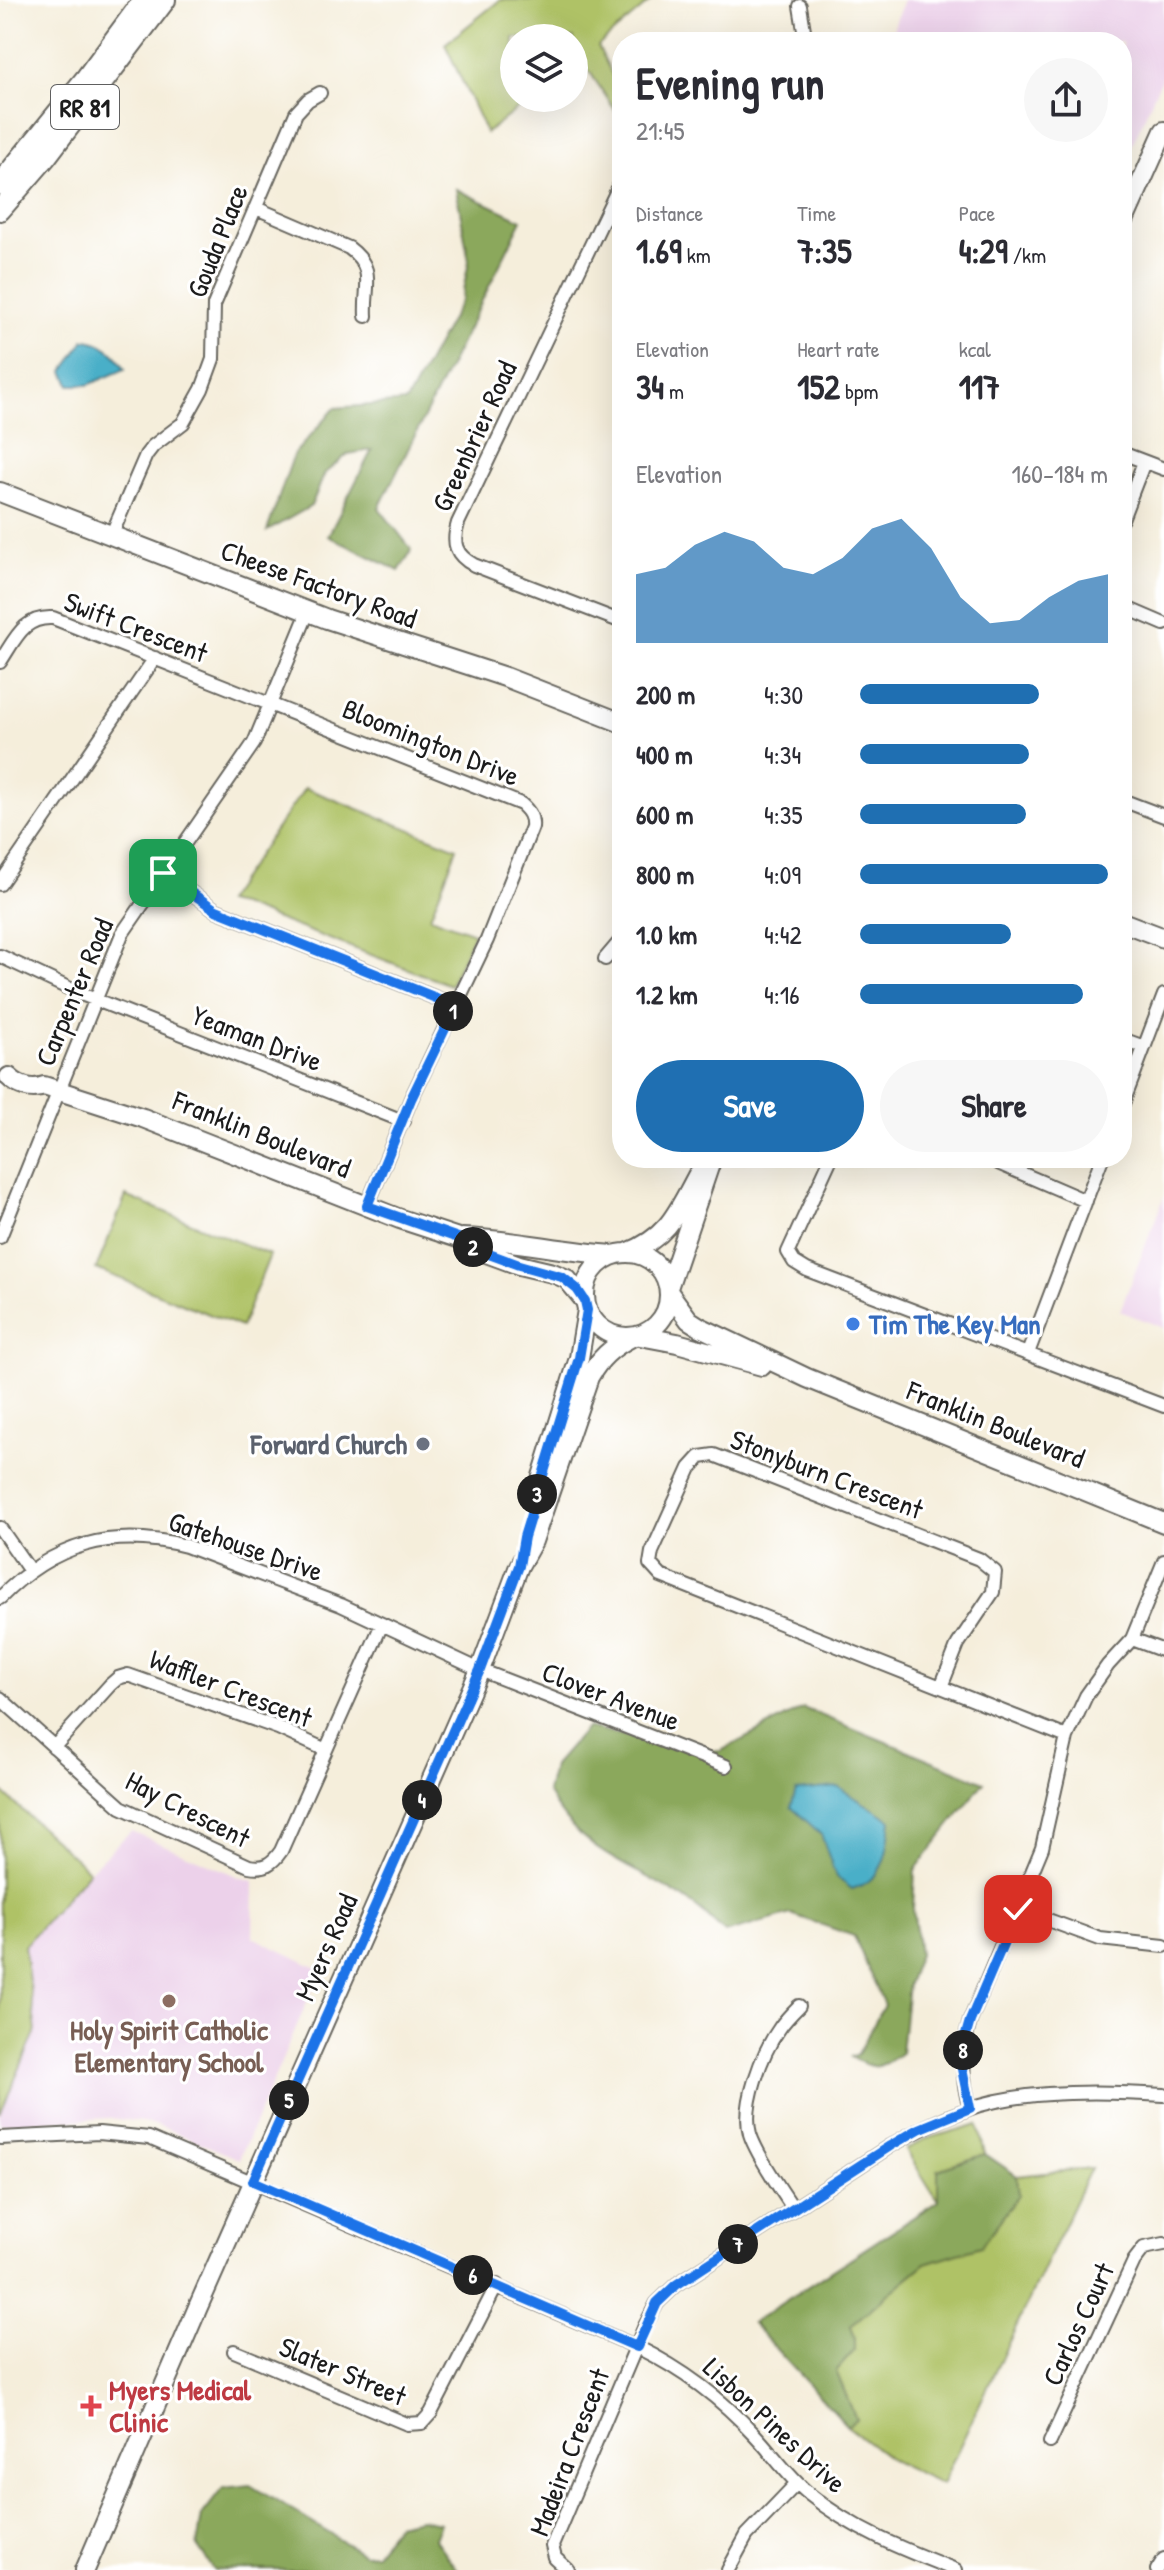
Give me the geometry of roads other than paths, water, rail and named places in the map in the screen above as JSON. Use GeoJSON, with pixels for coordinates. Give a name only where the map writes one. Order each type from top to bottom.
{"type":"FeatureCollection","features":[{"type":"Feature","properties":{"kind":"main road","name":"RR 81"},"geometry":{"type":"LineString","coordinates":[[0,184],[87,77],[144,0]]}},
{"type":"Feature","properties":{"kind":"main road","name":"RR 81"},"geometry":{"type":"LineString","coordinates":[[0,210],[45,158],[165,0]]}},
{"type":"Feature","properties":{"kind":"main road"},"geometry":{"type":"LineString","coordinates":[[1132,203],[1164,131]]}},
{"type":"Feature","properties":{"kind":"main road","name":"Cheese Factory Road"},"geometry":{"type":"LineString","coordinates":[[0,492],[308,612],[519,682],[612,719]]}},
{"type":"Feature","properties":{"kind":"main road"},"geometry":{"type":"LineString","coordinates":[[1132,926],[1164,938]]}},
{"type":"Feature","properties":{"kind":"main road","name":"Franklin Boulevard"},"geometry":{"type":"LineString","coordinates":[[4,1076],[17,1085],[51,1088],[143,1118],[367,1206],[458,1238],[478,1250],[562,1277],[577,1289],[586,1306]]}},
{"type":"Feature","properties":{"kind":"main road"},"geometry":{"type":"LineString","coordinates":[[704,1168],[664,1232],[647,1245],[601,1262],[591,1273],[586,1286],[586,1306],[594,1322],[604,1331],[616,1337],[635,1337],[652,1330],[662,1320],[707,1168]]}},
{"type":"Feature","properties":{"kind":"main road","name":"Franklin Boulevard"},"geometry":{"type":"LineString","coordinates":[[458,1238],[482,1238],[571,1252],[620,1254]]}},
{"type":"Feature","properties":{"kind":"main road"},"geometry":{"type":"LineString","coordinates":[[620,1254],[649,1259],[665,1275],[670,1290]]}},
{"type":"Feature","properties":{"kind":"main road","name":"Franklin Boulevard"},"geometry":{"type":"LineString","coordinates":[[670,1290],[689,1320],[807,1378],[1164,1523]]}},
{"type":"Feature","properties":{"kind":"main road","name":"Myers Road"},"geometry":{"type":"LineString","coordinates":[[519,1566],[524,1537],[579,1358],[586,1306]]}},
{"type":"Feature","properties":{"kind":"main road","name":"Franklin Boulevard"},"geometry":{"type":"LineString","coordinates":[[635,1337],[677,1343],[807,1378]]}},
{"type":"Feature","properties":{"kind":"main road","name":"Myers Road"},"geometry":{"type":"LineString","coordinates":[[85,2570],[253,2181],[480,1670],[519,1566],[533,1541],[589,1377],[601,1358],[614,1346],[635,1337]]}},
{"type":"Feature","properties":{"kind":"street"},"geometry":{"type":"LineString","coordinates":[[800,6],[804,32]]}},
{"type":"Feature","properties":{"kind":"street","name":"Gouda Place"},"geometry":{"type":"LineString","coordinates":[[111,536],[146,455],[183,423],[202,389],[213,359],[214,305],[296,113],[320,93]]}},
{"type":"Feature","properties":{"kind":"street","name":"Greenbrier Road"},"geometry":{"type":"LineString","coordinates":[[612,201],[458,523],[454,544],[461,556],[474,565],[612,618]]}},
{"type":"Feature","properties":{"kind":"street"},"geometry":{"type":"LineString","coordinates":[[256,208],[359,255],[368,272],[366,316]]}},
{"type":"Feature","properties":{"kind":"street"},"geometry":{"type":"LineString","coordinates":[[1132,457],[1164,469]]}},
{"type":"Feature","properties":{"kind":"street"},"geometry":{"type":"LineString","coordinates":[[1132,493],[1144,462]]}},
{"type":"Feature","properties":{"kind":"street"},"geometry":{"type":"LineString","coordinates":[[1132,610],[1164,624]]}},
{"type":"Feature","properties":{"kind":"street","name":"Carpenter Road"},"geometry":{"type":"LineString","coordinates":[[0,1237],[51,1088],[122,934],[254,743],[308,612]]}},
{"type":"Feature","properties":{"kind":"street","name":"Swift Crescent"},"geometry":{"type":"LineString","coordinates":[[0,662],[26,625],[33,620],[53,618],[271,705]]}},
{"type":"Feature","properties":{"kind":"street"},"geometry":{"type":"LineString","coordinates":[[0,884],[155,658]]}},
{"type":"Feature","properties":{"kind":"street","name":"Bloomington Drive"},"geometry":{"type":"LineString","coordinates":[[271,705],[521,804],[531,815],[532,827],[487,940],[367,1206]]}},
{"type":"Feature","properties":{"kind":"street"},"geometry":{"type":"LineString","coordinates":[[1132,804],[1164,816]]}},
{"type":"Feature","properties":{"kind":"street"},"geometry":{"type":"LineString","coordinates":[[163,873],[216,910],[456,1006]]}},
{"type":"Feature","properties":{"kind":"street"},"geometry":{"type":"LineString","coordinates":[[605,959],[612,951]]}},
{"type":"Feature","properties":{"kind":"street"},"geometry":{"type":"LineString","coordinates":[[0,956],[94,1000]]}},
{"type":"Feature","properties":{"kind":"street"},"geometry":{"type":"LineString","coordinates":[[1132,1079],[1164,995]]}},
{"type":"Feature","properties":{"kind":"street","name":"Yeaman Drive"},"geometry":{"type":"LineString","coordinates":[[94,1000],[403,1121]]}},
{"type":"Feature","properties":{"kind":"street"},"geometry":{"type":"LineString","coordinates":[[1132,1043],[1144,1047]]}},
{"type":"Feature","properties":{"kind":"street"},"geometry":{"type":"LineString","coordinates":[[826,1168],[788,1252],[794,1262],[807,1270],[1164,1406]]}},
{"type":"Feature","properties":{"kind":"street"},"geometry":{"type":"LineString","coordinates":[[1009,1168],[1086,1201]]}},
{"type":"Feature","properties":{"kind":"street"},"geometry":{"type":"LineString","coordinates":[[1028,1353],[1098,1168]]}},
{"type":"Feature","properties":{"kind":"street"},"geometry":{"type":"LineString","coordinates":[[0,1198],[13,1203]]}},
{"type":"Feature","properties":{"kind":"street","name":"Stonyburn Crescent"},"geometry":{"type":"LineString","coordinates":[[941,1687],[958,1644],[993,1592],[995,1572],[979,1559],[758,1472],[714,1455],[700,1457],[690,1468],[652,1552],[650,1564],[661,1576],[1067,1737]]}},
{"type":"Feature","properties":{"kind":"street"},"geometry":{"type":"LineString","coordinates":[[0,1528],[30,1571]]}},
{"type":"Feature","properties":{"kind":"street","name":"Gatehouse Drive"},"geometry":{"type":"LineString","coordinates":[[0,1598],[30,1571],[54,1556],[81,1545],[109,1538],[160,1539],[310,1592],[480,1670]]}},
{"type":"Feature","properties":{"kind":"street"},"geometry":{"type":"LineString","coordinates":[[970,2108],[962,2069],[963,2045],[970,2021],[1042,1848],[1067,1737],[1086,1696],[1132,1639],[1164,1561]]}},
{"type":"Feature","properties":{"kind":"street","name":"Hay Crescent"},"geometry":{"type":"LineString","coordinates":[[0,1698],[128,1812],[257,1868],[272,1863],[281,1851],[382,1624]]}},
{"type":"Feature","properties":{"kind":"street"},"geometry":{"type":"LineString","coordinates":[[1132,1639],[1164,1651]]}},
{"type":"Feature","properties":{"kind":"street","name":"Clover Avenue"},"geometry":{"type":"LineString","coordinates":[[480,1670],[726,1766]]}},
{"type":"Feature","properties":{"kind":"street","name":"Waffler Crescent"},"geometry":{"type":"LineString","coordinates":[[54,1747],[110,1685],[128,1675],[278,1728],[326,1750]]}},
{"type":"Feature","properties":{"kind":"street"},"geometry":{"type":"LineString","coordinates":[[1018,1909],[1100,1939],[1164,1946]]}},
{"type":"Feature","properties":{"kind":"street"},"geometry":{"type":"LineString","coordinates":[[793,2208],[751,2137],[747,2111],[753,2084],[778,2030],[799,2006]]}},
{"type":"Feature","properties":{"kind":"street"},"geometry":{"type":"LineString","coordinates":[[637,2347],[657,2303],[676,2285],[900,2140],[970,2108],[1010,2098],[1053,2094],[1164,2095]]}},
{"type":"Feature","properties":{"kind":"street"},"geometry":{"type":"LineString","coordinates":[[0,2138],[99,2133],[140,2137],[166,2144],[253,2181]]}},
{"type":"Feature","properties":{"kind":"street","name":"Lisbon Pines Drive"},"geometry":{"type":"LineString","coordinates":[[253,2181],[637,2347],[688,2375],[724,2403],[797,2483],[825,2507],[860,2529],[956,2570]]}},
{"type":"Feature","properties":{"kind":"street","name":"Carlos Court"},"geometry":{"type":"LineString","coordinates":[[1050,2442],[1134,2261],[1144,2248],[1164,2244]]}},
{"type":"Feature","properties":{"kind":"street","name":"Slater Street"},"geometry":{"type":"LineString","coordinates":[[234,2351],[407,2424],[422,2423],[431,2413],[497,2285]]}},
{"type":"Feature","properties":{"kind":"street","name":"Madeira Crescent"},"geometry":{"type":"LineString","coordinates":[[568,2570],[555,2558],[552,2546],[637,2347]]}},
{"type":"Feature","properties":{"kind":"street"},"geometry":{"type":"LineString","coordinates":[[728,2570],[747,2535],[797,2483]]}},
{"type":"Feature","properties":{"kind":"street"},"geometry":{"type":"LineString","coordinates":[[1157,2570],[1164,2559]]}},
{"type":"Feature","properties":{"kind":"water"},"geometry":{"type":"Polygon","coordinates":[[[84,340],[97,342],[108,349],[125,369],[88,385],[70,385],[64,371],[84,340]]]}},
{"type":"Feature","properties":{"kind":"water"},"geometry":{"type":"Polygon","coordinates":[[[838,1787],[891,1820],[886,1853],[879,1871],[864,1884],[852,1889],[836,1877],[821,1834],[791,1807],[796,1791],[838,1787]]]}},
{"type":"Feature","properties":{"kind":"place","name":"Tim The Key Man"},"geometry":{"type":"Point","coordinates":[853,1324]}},
{"type":"Feature","properties":{"kind":"place","name":"Forward Church"},"geometry":{"type":"Point","coordinates":[423,1444]}},
{"type":"Feature","properties":{"kind":"place","name":"Holy Spirit Catholic Elementary School"},"geometry":{"type":"Point","coordinates":[169,2001]}},
{"type":"Feature","properties":{"kind":"place","name":"Myers Medical Clinic"},"geometry":{"type":"Point","coordinates":[91,2406]}}]}
